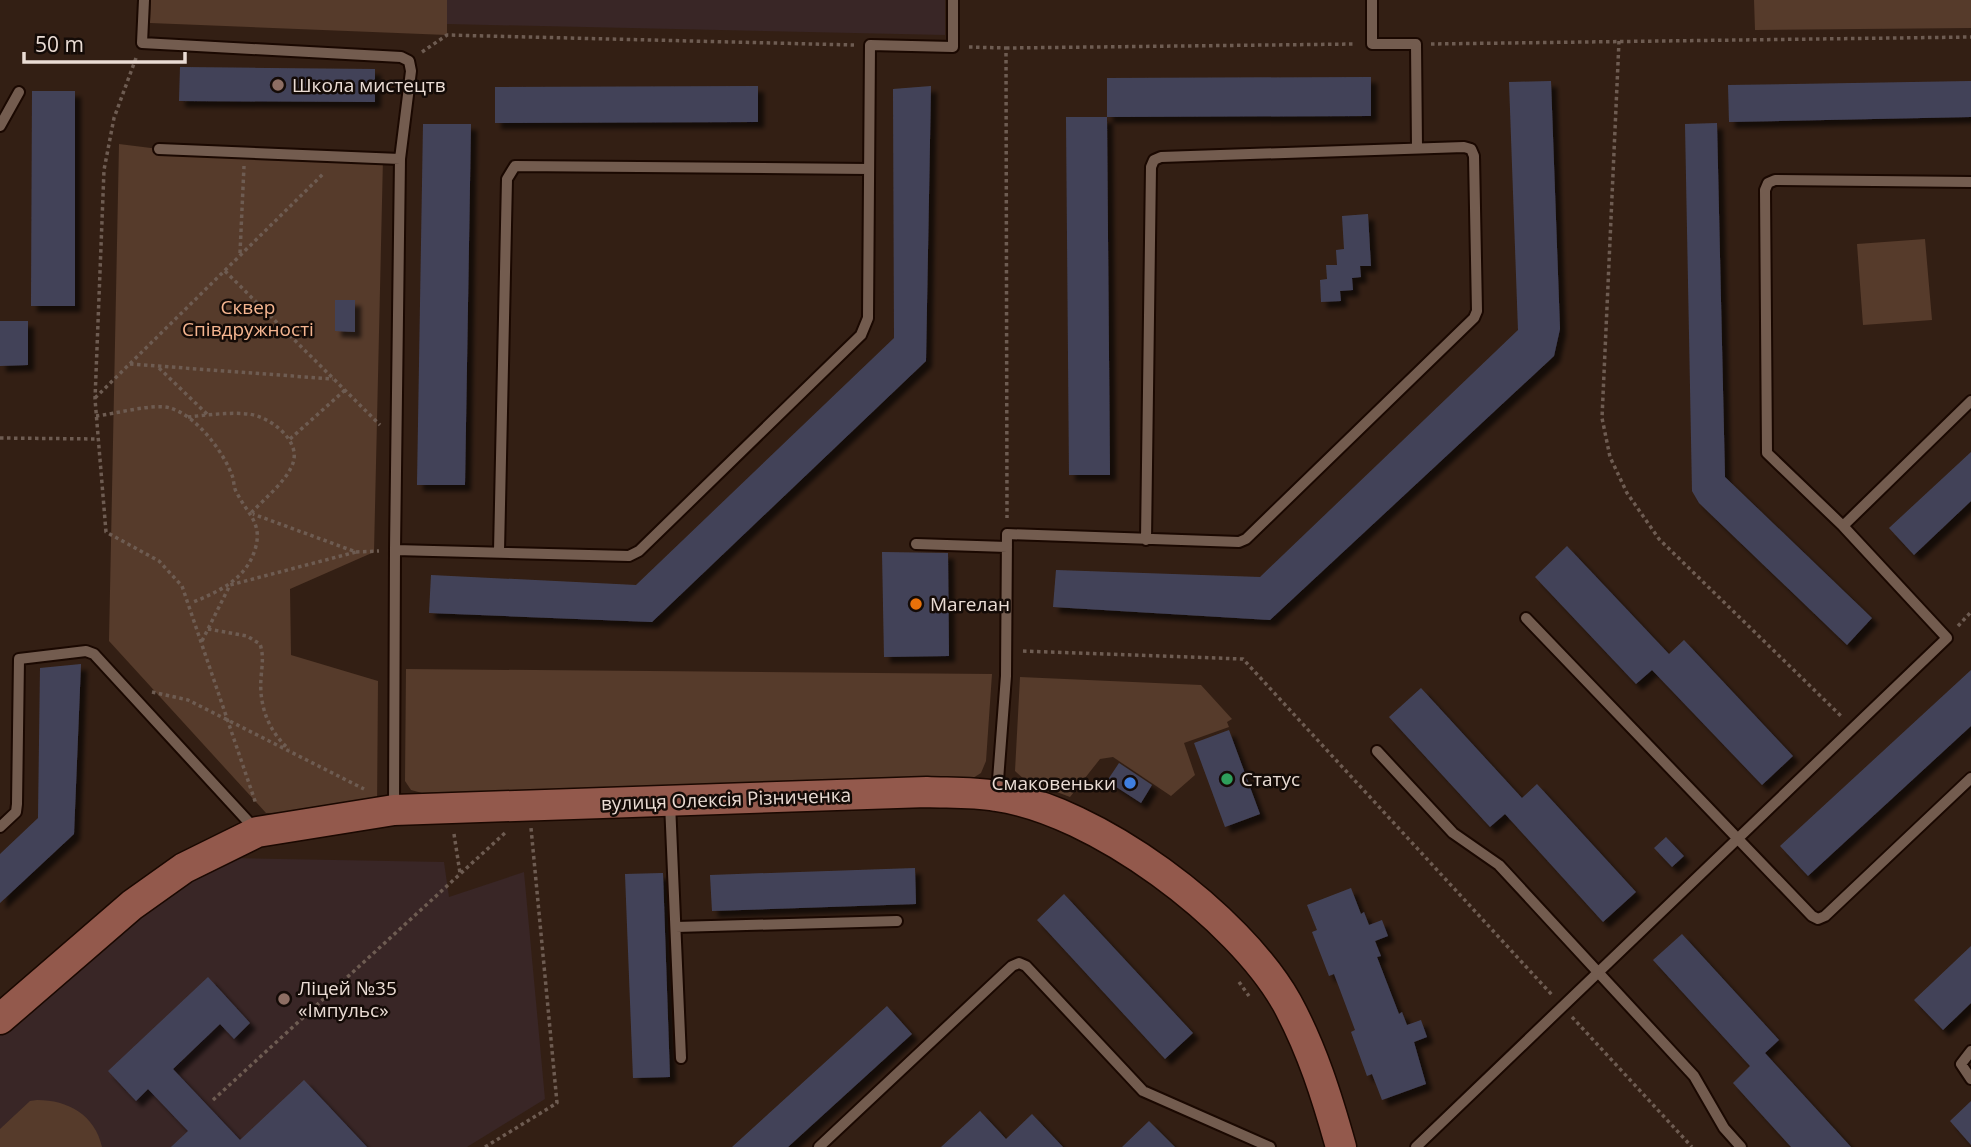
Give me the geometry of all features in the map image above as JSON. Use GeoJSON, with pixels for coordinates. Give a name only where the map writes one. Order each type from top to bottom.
{"type":"FeatureCollection","features":[{"type":"Feature","properties":{"kind":"street","name":"вулиця Олексія Різниченка"},"geometry":{"type":"LineString","coordinates":[[0,1019],[132,905],[184,868],[258,822],[394,804],[670,800],[927,792],[997,796],[1070,818],[1149,865],[1208,907],[1242,942],[1286,1002],[1309,1049],[1341,1147]]}},
{"type":"Feature","properties":{"kind":"lane"},"geometry":{"type":"LineString","coordinates":[[144,0],[142,43],[401,57],[409,61],[411,71],[400,159],[394,804]]}},
{"type":"Feature","properties":{"kind":"lane"},"geometry":{"type":"LineString","coordinates":[[395,550],[499,551],[619,557],[639,551],[861,335],[868,318],[870,45],[953,47],[953,0]]}},
{"type":"Feature","properties":{"kind":"lane"},"geometry":{"type":"LineString","coordinates":[[1372,0],[1372,44],[1416,44],[1417,148]]}},
{"type":"Feature","properties":{"kind":"lane"},"geometry":{"type":"LineString","coordinates":[[0,126],[19,92]]}},
{"type":"Feature","properties":{"kind":"lane"},"geometry":{"type":"LineString","coordinates":[[997,796],[1006,650],[1007,534],[1146,540],[1240,542],[1246,539],[1474,318],[1477,311],[1474,156],[1471,149],[1417,148],[1154,160],[1146,540]]}},
{"type":"Feature","properties":{"kind":"lane"},"geometry":{"type":"LineString","coordinates":[[159,149],[400,159]]}},
{"type":"Feature","properties":{"kind":"lane"},"geometry":{"type":"LineString","coordinates":[[499,551],[507,179],[510,171],[515,166],[869,169]]}},
{"type":"Feature","properties":{"kind":"lane"},"geometry":{"type":"LineString","coordinates":[[1416,1147],[1947,638],[1843,526],[1767,453],[1765,190],[1768,183],[1775,180],[1971,182]]}},
{"type":"Feature","properties":{"kind":"lane"},"geometry":{"type":"LineString","coordinates":[[1843,526],[1971,401]]}},
{"type":"Feature","properties":{"kind":"lane"},"geometry":{"type":"LineString","coordinates":[[916,544],[1007,547]]}},
{"type":"Feature","properties":{"kind":"lane"},"geometry":{"type":"LineString","coordinates":[[1526,618],[1736,839],[1818,919],[1825,916],[1971,778]]}},
{"type":"Feature","properties":{"kind":"lane"},"geometry":{"type":"LineString","coordinates":[[0,827],[16,812],[17,804],[19,659],[26,656],[90,652],[258,822]]}},
{"type":"Feature","properties":{"kind":"lane"},"geometry":{"type":"LineString","coordinates":[[1377,751],[1453,834],[1499,865],[1694,1076],[1724,1128],[1741,1147]]}},
{"type":"Feature","properties":{"kind":"lane"},"geometry":{"type":"LineString","coordinates":[[670,800],[681,1058]]}},
{"type":"Feature","properties":{"kind":"lane"},"geometry":{"type":"LineString","coordinates":[[676,927],[897,921]]}},
{"type":"Feature","properties":{"kind":"lane"},"geometry":{"type":"LineString","coordinates":[[819,1147],[1012,966],[1019,963],[1026,966],[1143,1091],[1270,1147]]}},
{"type":"Feature","properties":{"kind":"lane"},"geometry":{"type":"LineString","coordinates":[[1971,1051],[1961,1064],[1971,1079]]}},
{"type":"Feature","properties":{"kind":"path"},"geometry":{"type":"LineString","coordinates":[[409,61],[447,35],[870,45]]}},
{"type":"Feature","properties":{"kind":"path"},"geometry":{"type":"LineString","coordinates":[[1416,44],[1971,37]]}},
{"type":"Feature","properties":{"kind":"path"},"geometry":{"type":"LineString","coordinates":[[1619,41],[1602,418],[1610,457],[1627,493],[1659,539],[1853,727]]}},
{"type":"Feature","properties":{"kind":"path"},"geometry":{"type":"LineString","coordinates":[[142,43],[114,118],[104,170],[95,399],[106,532],[159,561],[182,586],[228,721],[258,822]]}},
{"type":"Feature","properties":{"kind":"path"},"geometry":{"type":"LineString","coordinates":[[953,47],[1372,44]]}},
{"type":"Feature","properties":{"kind":"path"},"geometry":{"type":"LineString","coordinates":[[1006,48],[1007,534]]}},
{"type":"Feature","properties":{"kind":"path"},"geometry":{"type":"LineString","coordinates":[[240,255],[245,153]]}},
{"type":"Feature","properties":{"kind":"path"},"geometry":{"type":"LineString","coordinates":[[95,399],[340,156]]}},
{"type":"Feature","properties":{"kind":"path"},"geometry":{"type":"LineString","coordinates":[[225,271],[396,442]]}},
{"type":"Feature","properties":{"kind":"path"},"geometry":{"type":"LineString","coordinates":[[130,364],[334,379]]}},
{"type":"Feature","properties":{"kind":"path"},"geometry":{"type":"LineString","coordinates":[[157,366],[208,415]]}},
{"type":"Feature","properties":{"kind":"path"},"geometry":{"type":"LineString","coordinates":[[290,439],[345,390]]}},
{"type":"Feature","properties":{"kind":"path"},"geometry":{"type":"LineString","coordinates":[[96,416],[129,413],[155,405],[171,408],[188,417],[221,456],[233,477],[236,493],[251,513],[257,533],[254,553],[230,585],[202,641]]}},
{"type":"Feature","properties":{"kind":"path"},"geometry":{"type":"LineString","coordinates":[[188,417],[248,414],[262,418],[290,439],[295,450],[293,465],[251,513]]}},
{"type":"Feature","properties":{"kind":"path"},"geometry":{"type":"LineString","coordinates":[[0,438],[98,439]]}},
{"type":"Feature","properties":{"kind":"path"},"geometry":{"type":"LineString","coordinates":[[251,513],[356,552]]}},
{"type":"Feature","properties":{"kind":"path"},"geometry":{"type":"LineString","coordinates":[[190,604],[230,585],[356,552],[395,550]]}},
{"type":"Feature","properties":{"kind":"path"},"geometry":{"type":"LineString","coordinates":[[208,629],[247,636],[260,644],[264,659],[261,699],[266,719],[275,734],[293,753]]}},
{"type":"Feature","properties":{"kind":"path"},"geometry":{"type":"LineString","coordinates":[[1006,650],[1244,659],[1692,1147]]}},
{"type":"Feature","properties":{"kind":"path"},"geometry":{"type":"LineString","coordinates":[[123,686],[188,700],[394,804]]}},
{"type":"Feature","properties":{"kind":"path"},"geometry":{"type":"LineString","coordinates":[[214,1100],[516,823]]}},
{"type":"Feature","properties":{"kind":"path"},"geometry":{"type":"LineString","coordinates":[[485,1147],[557,1102],[531,823],[523,823]]}},
{"type":"Feature","properties":{"kind":"path"},"geometry":{"type":"LineString","coordinates":[[452,824],[460,873]]}},
{"type":"Feature","properties":{"kind":"path"},"geometry":{"type":"LineString","coordinates":[[1238,980],[1253,1002]]}},
{"type":"Feature","properties":{"kind":"shaded area"},"geometry":{"type":"Polygon","coordinates":[[[447,0],[945,0],[945,35],[447,24],[447,0]]]}},
{"type":"Feature","properties":{"kind":"shaded area","name":"Ліцей №35 «Імпульс»"},"geometry":{"type":"Polygon","coordinates":[[[227,858],[444,862],[449,897],[524,872],[545,1099],[467,1147],[0,1147],[0,1027],[142,911],[227,858]]]}},
{"type":"Feature","properties":{"kind":"green space"},"geometry":{"type":"Polygon","coordinates":[[[151,0],[447,0],[447,35],[150,23],[151,0]]]}},
{"type":"Feature","properties":{"kind":"green space"},"geometry":{"type":"Polygon","coordinates":[[[1754,0],[1971,0],[1971,28],[1755,30],[1754,0]]]}},
{"type":"Feature","properties":{"kind":"green space","name":"Сквер Співдружності"},"geometry":{"type":"Polygon","coordinates":[[[119,144],[159,149],[383,158],[374,552],[290,589],[291,655],[378,681],[377,812],[266,813],[109,641],[119,144]]]}},
{"type":"Feature","properties":{"kind":"green space"},"geometry":{"type":"Polygon","coordinates":[[[1925,239],[1932,320],[1863,325],[1857,244],[1925,239]]]}},
{"type":"Feature","properties":{"kind":"green space"},"geometry":{"type":"Polygon","coordinates":[[[406,669],[992,674],[986,761],[981,773],[973,778],[422,793],[411,790],[405,781],[406,669]]]}},
{"type":"Feature","properties":{"kind":"green space"},"geometry":{"type":"Polygon","coordinates":[[[1020,677],[1201,685],[1232,719],[1227,722],[1229,727],[1184,743],[1195,775],[1171,796],[1113,757],[1100,759],[1070,797],[1025,780],[1015,771],[1020,677]]]}},
{"type":"Feature","properties":{"kind":"green space"},"geometry":{"type":"Polygon","coordinates":[[[30,1101],[69,1106],[87,1118],[102,1147],[0,1147],[0,1129],[30,1101]]]}},
{"type":"Feature","properties":{"kind":"building","name":"Школа мистецтв"},"geometry":{"type":"Polygon","coordinates":[[[180,67],[375,69],[375,102],[179,101],[180,67]]]}},
{"type":"Feature","properties":{"kind":"building"},"geometry":{"type":"Polygon","coordinates":[[[1371,77],[1371,116],[1107,117],[1107,78],[1371,77]]]}},
{"type":"Feature","properties":{"kind":"building"},"geometry":{"type":"Polygon","coordinates":[[[1551,81],[1560,329],[1554,356],[1270,620],[1053,607],[1056,570],[1260,577],[1518,330],[1509,82],[1551,81]]]}},
{"type":"Feature","properties":{"kind":"building"},"geometry":{"type":"Polygon","coordinates":[[[1971,81],[1971,117],[1729,122],[1728,85],[1971,81]]]}},
{"type":"Feature","properties":{"kind":"building"},"geometry":{"type":"Polygon","coordinates":[[[758,86],[758,122],[495,123],[495,87],[758,86]]]}},
{"type":"Feature","properties":{"kind":"building"},"geometry":{"type":"Polygon","coordinates":[[[931,86],[926,361],[652,622],[429,613],[431,575],[636,585],[894,338],[893,89],[931,86]]]}},
{"type":"Feature","properties":{"kind":"building"},"geometry":{"type":"Polygon","coordinates":[[[32,91],[75,91],[75,306],[31,306],[32,91]]]}},
{"type":"Feature","properties":{"kind":"building"},"geometry":{"type":"Polygon","coordinates":[[[1066,117],[1107,117],[1110,475],[1069,475],[1066,117]]]}},
{"type":"Feature","properties":{"kind":"building"},"geometry":{"type":"Polygon","coordinates":[[[1717,123],[1725,477],[1872,618],[1847,645],[1699,503],[1692,491],[1685,124],[1717,123]]]}},
{"type":"Feature","properties":{"kind":"building"},"geometry":{"type":"Polygon","coordinates":[[[423,124],[471,124],[465,485],[417,485],[423,124]]]}},
{"type":"Feature","properties":{"kind":"building"},"geometry":{"type":"Polygon","coordinates":[[[1368,214],[1371,266],[1360,266],[1361,277],[1352,278],[1353,290],[1340,291],[1341,301],[1321,302],[1320,280],[1327,279],[1326,265],[1337,265],[1336,250],[1344,249],[1342,216],[1368,214]]]}},
{"type":"Feature","properties":{"kind":"building"},"geometry":{"type":"Polygon","coordinates":[[[335,300],[355,300],[355,332],[335,331],[335,300]]]}},
{"type":"Feature","properties":{"kind":"building"},"geometry":{"type":"Polygon","coordinates":[[[0,321],[28,321],[28,365],[0,366],[0,321]]]}},
{"type":"Feature","properties":{"kind":"building"},"geometry":{"type":"Polygon","coordinates":[[[1971,452],[1971,501],[1914,555],[1889,528],[1971,452]]]}},
{"type":"Feature","properties":{"kind":"building"},"geometry":{"type":"Polygon","coordinates":[[[1567,546],[1669,654],[1684,640],[1793,756],[1762,785],[1652,670],[1636,684],[1535,577],[1567,546]]]}},
{"type":"Feature","properties":{"kind":"building","name":"Магелан"},"geometry":{"type":"Polygon","coordinates":[[[882,552],[948,553],[949,656],[884,657],[882,552]]]}},
{"type":"Feature","properties":{"kind":"building"},"geometry":{"type":"Polygon","coordinates":[[[81,664],[74,834],[0,903],[0,854],[38,818],[40,668],[81,664]]]}},
{"type":"Feature","properties":{"kind":"building"},"geometry":{"type":"Polygon","coordinates":[[[1971,670],[1971,726],[1808,876],[1780,846],[1971,670]]]}},
{"type":"Feature","properties":{"kind":"building"},"geometry":{"type":"Polygon","coordinates":[[[1421,688],[1522,798],[1537,784],[1636,892],[1603,922],[1505,814],[1490,827],[1389,717],[1421,688]]]}},
{"type":"Feature","properties":{"kind":"building","name":"Статус"},"geometry":{"type":"Polygon","coordinates":[[[1229,730],[1260,814],[1225,827],[1194,743],[1229,730]]]}},
{"type":"Feature","properties":{"kind":"building","name":"Смаковеньки"},"geometry":{"type":"Polygon","coordinates":[[[1119,763],[1152,785],[1141,803],[1107,781],[1119,763]]]}},
{"type":"Feature","properties":{"kind":"building"},"geometry":{"type":"Polygon","coordinates":[[[1666,837],[1684,856],[1672,867],[1654,848],[1666,837]]]}},
{"type":"Feature","properties":{"kind":"building"},"geometry":{"type":"Polygon","coordinates":[[[915,868],[916,904],[712,911],[710,875],[915,868]]]}},
{"type":"Feature","properties":{"kind":"building"},"geometry":{"type":"Polygon","coordinates":[[[663,873],[670,1077],[633,1078],[625,874],[663,873]]]}},
{"type":"Feature","properties":{"kind":"building"},"geometry":{"type":"Polygon","coordinates":[[[1351,888],[1361,914],[1364,912],[1369,925],[1382,920],[1388,936],[1375,941],[1381,956],[1377,957],[1399,1014],[1402,1012],[1407,1025],[1421,1020],[1427,1037],[1414,1042],[1426,1084],[1382,1100],[1372,1074],[1367,1076],[1351,1032],[1355,1030],[1334,974],[1329,976],[1312,932],[1317,930],[1307,905],[1351,888]]]}},
{"type":"Feature","properties":{"kind":"building"},"geometry":{"type":"Polygon","coordinates":[[[1064,894],[1193,1033],[1165,1059],[1037,920],[1064,894]]]}},
{"type":"Feature","properties":{"kind":"building"},"geometry":{"type":"Polygon","coordinates":[[[1682,934],[1779,1040],[1765,1053],[1851,1147],[1791,1147],[1733,1083],[1750,1066],[1653,960],[1682,934]]]}},
{"type":"Feature","properties":{"kind":"building"},"geometry":{"type":"Polygon","coordinates":[[[1971,946],[1971,1003],[1943,1030],[1914,1000],[1971,946]]]}},
{"type":"Feature","properties":{"kind":"building"},"geometry":{"type":"Polygon","coordinates":[[[208,977],[250,1023],[234,1039],[220,1024],[173,1069],[240,1140],[304,1080],[367,1147],[171,1147],[188,1131],[148,1089],[136,1101],[108,1071],[208,977]]]}},
{"type":"Feature","properties":{"kind":"building"},"geometry":{"type":"Polygon","coordinates":[[[887,1006],[912,1034],[788,1147],[732,1147],[887,1006]]]}},
{"type":"Feature","properties":{"kind":"building"},"geometry":{"type":"Polygon","coordinates":[[[1971,1101],[1971,1145],[1950,1121],[1971,1101]]]}},
{"type":"Feature","properties":{"kind":"building"},"geometry":{"type":"Polygon","coordinates":[[[980,1111],[1006,1139],[1032,1114],[1063,1147],[941,1147],[980,1111]]]}},
{"type":"Feature","properties":{"kind":"building"},"geometry":{"type":"Polygon","coordinates":[[[1149,1121],[1175,1147],[1122,1147],[1149,1121]]]}},
{"type":"Feature","properties":{"kind":"place","name":"Школа мистецтв"},"geometry":{"type":"Point","coordinates":[278,85]}},
{"type":"Feature","properties":{"kind":"place","name":"Магелан"},"geometry":{"type":"Point","coordinates":[916,604]}},
{"type":"Feature","properties":{"kind":"place","name":"Статус"},"geometry":{"type":"Point","coordinates":[1227,779]}},
{"type":"Feature","properties":{"kind":"place","name":"Смаковеньки"},"geometry":{"type":"Point","coordinates":[1130,783]}},
{"type":"Feature","properties":{"kind":"place","name":"Ліцей №35 «Імпульс»"},"geometry":{"type":"Point","coordinates":[284,999]}}]}
